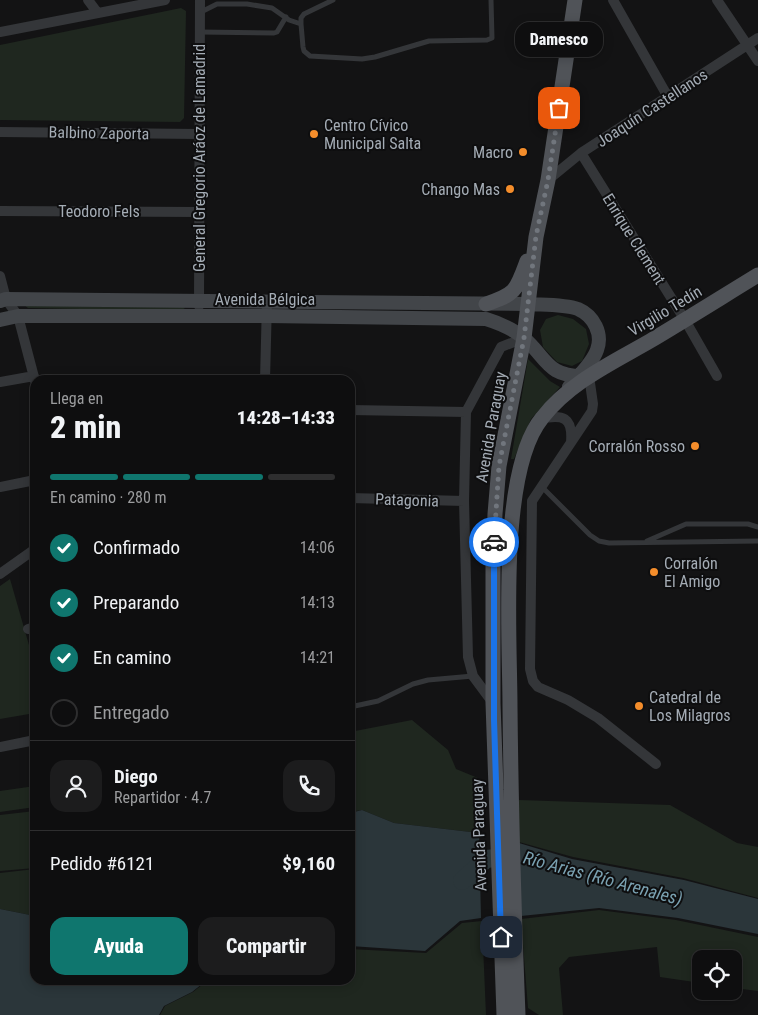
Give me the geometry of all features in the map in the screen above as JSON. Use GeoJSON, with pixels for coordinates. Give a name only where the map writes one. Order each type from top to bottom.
{"type":"FeatureCollection","features":[{"type":"Feature","properties":{"kind":"main road","name":"Avenida Paraguay"},"geometry":{"type":"LineString","coordinates":[[511,1013],[494,770],[493,558],[495,514],[499,466],[524,338],[536,236],[548,180],[575,0]]}},
{"type":"Feature","properties":{"kind":"main road"},"geometry":{"type":"LineString","coordinates":[[486,304],[512,294],[521,278],[536,236]]}},
{"type":"Feature","properties":{"kind":"main road","name":"Virgilio Tedín"},"geometry":{"type":"LineString","coordinates":[[584,376],[685,320],[758,275]]}},
{"type":"Feature","properties":{"kind":"main road","name":"Avenida Bélgica"},"geometry":{"type":"LineString","coordinates":[[3,300],[528,304]]}},
{"type":"Feature","properties":{"kind":"main road"},"geometry":{"type":"LineString","coordinates":[[524,338],[553,370],[567,376],[584,376],[597,351],[599,340],[598,330],[593,322],[577,309],[528,304]]}},
{"type":"Feature","properties":{"kind":"main road","name":"Avenida Bélgica"},"geometry":{"type":"LineString","coordinates":[[0,320],[18,316],[266,316],[486,319],[500,323],[524,338]]}},
{"type":"Feature","properties":{"kind":"main road","name":"Avenida Paraguay"},"geometry":{"type":"LineString","coordinates":[[511,1013],[509,575],[513,510],[522,461],[529,440],[540,419],[584,376]]}},
{"type":"Feature","properties":{"kind":"street"},"geometry":{"type":"LineString","coordinates":[[88,0],[97,12]]}},
{"type":"Feature","properties":{"kind":"street"},"geometry":{"type":"LineString","coordinates":[[0,32],[165,0]]}},
{"type":"Feature","properties":{"kind":"street","name":"General Gregorio Aráoz de Lamadrid"},"geometry":{"type":"LineString","coordinates":[[199,316],[200,0]]}},
{"type":"Feature","properties":{"kind":"street"},"geometry":{"type":"LineString","coordinates":[[613,0],[668,97]]}},
{"type":"Feature","properties":{"kind":"street"},"geometry":{"type":"LineString","coordinates":[[717,0],[758,61]]}},
{"type":"Feature","properties":{"kind":"street","name":"Joaquín Castellanos"},"geometry":{"type":"LineString","coordinates":[[548,180],[581,153],[758,38]]}},
{"type":"Feature","properties":{"kind":"street","name":"Balbino Zaporta"},"geometry":{"type":"LineString","coordinates":[[0,132],[199,134]]}},
{"type":"Feature","properties":{"kind":"street","name":"Enrique Clement"},"geometry":{"type":"LineString","coordinates":[[581,153],[685,320],[717,376]]}},
{"type":"Feature","properties":{"kind":"street","name":"Teodoro Fels"},"geometry":{"type":"LineString","coordinates":[[0,211],[198,212]]}},
{"type":"Feature","properties":{"kind":"street"},"geometry":{"type":"LineString","coordinates":[[0,276],[3,300],[18,316],[33,375]]}},
{"type":"Feature","properties":{"kind":"street"},"geometry":{"type":"LineString","coordinates":[[265,375],[267,301]]}},
{"type":"Feature","properties":{"kind":"street"},"geometry":{"type":"LineString","coordinates":[[493,703],[474,676],[468,657],[464,501],[466,412],[501,347],[524,338]]}},
{"type":"Feature","properties":{"kind":"street"},"geometry":{"type":"LineString","coordinates":[[584,376],[593,404],[592,411],[540,486],[532,501],[530,669],[533,681],[538,687],[568,700],[598,718],[656,764]]}},
{"type":"Feature","properties":{"kind":"street"},"geometry":{"type":"LineString","coordinates":[[0,382],[30,379]]}},
{"type":"Feature","properties":{"kind":"street"},"geometry":{"type":"LineString","coordinates":[[355,410],[466,412]]}},
{"type":"Feature","properties":{"kind":"street"},"geometry":{"type":"LineString","coordinates":[[540,419],[551,416],[560,417],[568,422],[572,429],[571,443]]}},
{"type":"Feature","properties":{"kind":"street"},"geometry":{"type":"LineString","coordinates":[[0,487],[30,481]]}},
{"type":"Feature","properties":{"kind":"street","name":"Patagonia"},"geometry":{"type":"LineString","coordinates":[[355,498],[464,501]]}},
{"type":"Feature","properties":{"kind":"street"},"geometry":{"type":"LineString","coordinates":[[0,574],[30,553]]}},
{"type":"Feature","properties":{"kind":"street"},"geometry":{"type":"LineString","coordinates":[[0,747],[30,741]]}},
{"type":"Feature","properties":{"kind":"lane"},"geometry":{"type":"LineString","coordinates":[[332,0],[304,14],[301,18],[303,47],[306,54],[313,57],[362,59],[429,41],[488,40],[492,38],[491,0]]}},
{"type":"Feature","properties":{"kind":"lane"},"geometry":{"type":"LineString","coordinates":[[200,13],[217,4],[247,4],[272,8],[301,24]]}},
{"type":"Feature","properties":{"kind":"lane"},"geometry":{"type":"LineString","coordinates":[[199,32],[274,33],[277,32],[286,17]]}},
{"type":"Feature","properties":{"kind":"lane"},"geometry":{"type":"LineString","coordinates":[[540,486],[590,535],[599,541],[609,544],[758,540]]}},
{"type":"Feature","properties":{"kind":"lane"},"geometry":{"type":"LineString","coordinates":[[644,542],[686,524],[748,524],[758,527]]}},
{"type":"Feature","properties":{"kind":"lane"},"geometry":{"type":"LineString","coordinates":[[355,706],[378,701],[420,682],[474,676]]}},
{"type":"Feature","properties":{"kind":"shaded area"},"geometry":{"type":"Polygon","coordinates":[[[181,8],[186,11],[184,118],[180,122],[0,120],[0,45],[181,8]]]}},
{"type":"Feature","properties":{"kind":"shaded area"},"geometry":{"type":"Polygon","coordinates":[[[24,305],[184,306],[185,308],[181,311],[28,308],[24,305]]]}},
{"type":"Feature","properties":{"kind":"shaded area"},"geometry":{"type":"Polygon","coordinates":[[[558,315],[573,319],[586,329],[589,344],[582,361],[572,366],[557,362],[543,347],[540,330],[546,319],[558,315]]]}},
{"type":"Feature","properties":{"kind":"shaded area"},"geometry":{"type":"Polygon","coordinates":[[[528,359],[550,381],[560,387],[531,419],[514,459],[511,459],[528,359]]]}},
{"type":"Feature","properties":{"kind":"shaded area"},"geometry":{"type":"Polygon","coordinates":[[[10,579],[30,649],[30,714],[0,719],[0,586],[10,579]]]}},
{"type":"Feature","properties":{"kind":"shaded area"},"geometry":{"type":"Polygon","coordinates":[[[412,720],[448,750],[456,769],[478,778],[479,833],[394,823],[362,810],[355,811],[355,731],[412,720]]]}},
{"type":"Feature","properties":{"kind":"shaded area"},"geometry":{"type":"Polygon","coordinates":[[[30,787],[30,808],[0,812],[0,791],[30,787]]]}},
{"type":"Feature","properties":{"kind":"shaded area"},"geometry":{"type":"Polygon","coordinates":[[[519,800],[670,805],[737,843],[758,847],[758,898],[683,878],[573,857],[519,842],[519,800]]]}},
{"type":"Feature","properties":{"kind":"shaded area"},"geometry":{"type":"Polygon","coordinates":[[[30,812],[30,868],[0,871],[0,815],[30,812]]]}},
{"type":"Feature","properties":{"kind":"shaded area"},"geometry":{"type":"Polygon","coordinates":[[[30,870],[30,915],[0,909],[0,873],[30,870]]]}},
{"type":"Feature","properties":{"kind":"shaded area"},"geometry":{"type":"Polygon","coordinates":[[[599,910],[676,920],[758,937],[758,991],[742,989],[742,950],[692,950],[692,982],[660,977],[657,947],[569,957],[559,968],[563,1015],[539,1015],[528,1008],[521,919],[599,910]]]}},
{"type":"Feature","properties":{"kind":"shaded area"},"geometry":{"type":"Polygon","coordinates":[[[482,921],[486,1015],[160,1015],[165,1006],[193,992],[202,985],[355,985],[355,949],[426,953],[462,923],[482,921]]]}},
{"type":"Feature","properties":{"kind":"water"},"geometry":{"type":"Polygon","coordinates":[[[362,810],[394,823],[479,833],[481,918],[460,921],[425,951],[355,946],[355,812],[362,810]]]}},
{"type":"Feature","properties":{"kind":"water"},"geometry":{"type":"Polygon","coordinates":[[[519,843],[572,859],[684,880],[758,899],[758,934],[678,918],[599,908],[521,916],[519,843]]]}},
{"type":"Feature","properties":{"kind":"water"},"geometry":{"type":"Polygon","coordinates":[[[0,909],[30,915],[30,985],[201,985],[192,992],[164,1006],[159,1015],[0,1015],[0,909]]]}},
{"type":"Feature","properties":{"kind":"waterway","name":"Río Arias (Río Arenales)"},"geometry":{"type":"LineString","coordinates":[[462,881],[486,859],[515,856]]}},
{"type":"Feature","properties":{"kind":"way so far"},"geometry":{"type":"LineString","coordinates":[[494,542],[499,466],[524,338],[536,236],[548,180],[559,108]]}},
{"type":"Feature","properties":{"kind":"place","name":"Damesco"},"geometry":{"type":"Point","coordinates":[559,108]}},
{"type":"Feature","properties":{"kind":"place","name":"Centro Cívico Municipal Salta"},"geometry":{"type":"Point","coordinates":[314,134]}},
{"type":"Feature","properties":{"kind":"place","name":"Macro"},"geometry":{"type":"Point","coordinates":[523,152]}},
{"type":"Feature","properties":{"kind":"place","name":"Chango Mas"},"geometry":{"type":"Point","coordinates":[510,189]}},
{"type":"Feature","properties":{"kind":"place","name":"Corralón Rosso"},"geometry":{"type":"Point","coordinates":[695,446]}},
{"type":"Feature","properties":{"kind":"place","name":"Corralón El Amigo"},"geometry":{"type":"Point","coordinates":[654,572]}},
{"type":"Feature","properties":{"kind":"place","name":"Catedral de Los Milagros"},"geometry":{"type":"Point","coordinates":[639,706]}},
{"type":"Feature","properties":{"kind":"route"},"geometry":{"type":"LineString","coordinates":[[494,542],[492,645],[494,770],[501,937]]}}]}
